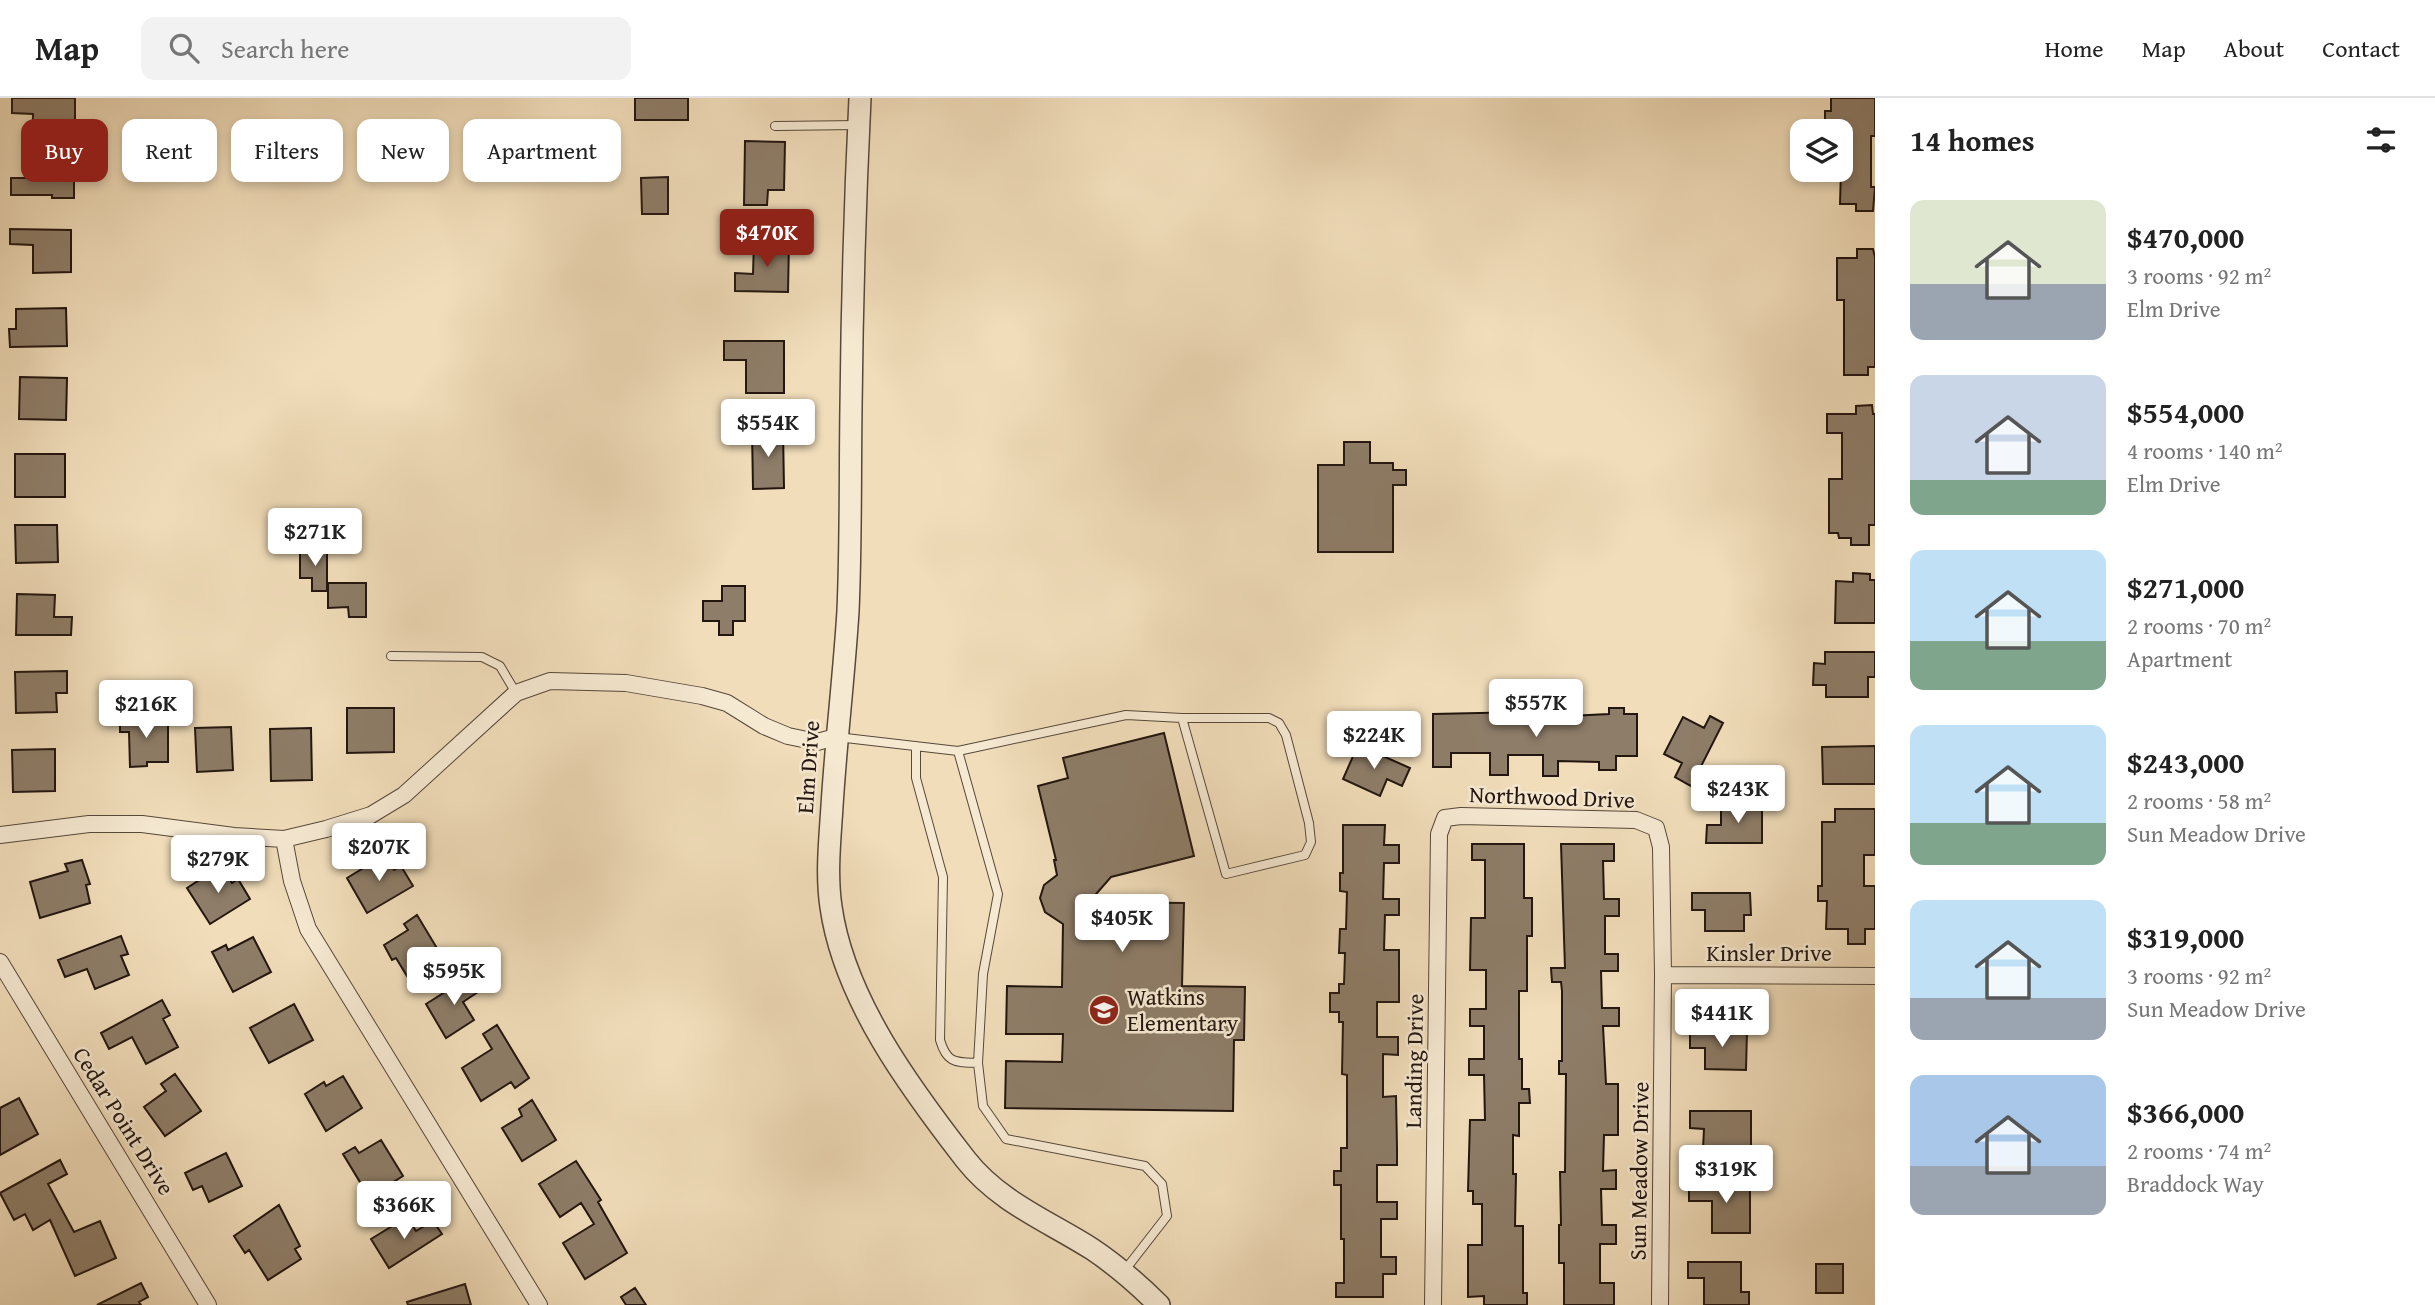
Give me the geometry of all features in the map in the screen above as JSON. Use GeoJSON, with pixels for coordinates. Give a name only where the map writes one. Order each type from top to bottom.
{"type":"FeatureCollection","features":[{"type":"Feature","properties":{"kind":"street","name":"Elm Drive"},"geometry":{"type":"LineString","coordinates":[[860,98],[851,353],[848,612],[829,851],[831,907],[852,983],[880,1035],[921,1100],[969,1164],[990,1186],[1021,1209],[1092,1249],[1123,1272],[1159,1305]]}},
{"type":"Feature","properties":{"kind":"street"},"geometry":{"type":"LineString","coordinates":[[0,835],[89,824],[142,824],[234,836],[284,839],[370,815],[404,795],[516,693],[550,681],[626,683],[702,696],[727,703],[764,726],[788,736],[817,742],[836,737]]}},
{"type":"Feature","properties":{"kind":"street","name":"Northwood Drive"},"geometry":{"type":"LineString","coordinates":[[1445,818],[1461,816],[1636,820],[1656,828]]}},
{"type":"Feature","properties":{"kind":"street","name":"Landing Drive"},"geometry":{"type":"LineString","coordinates":[[1433,1305],[1440,835],[1445,818]]}},
{"type":"Feature","properties":{"kind":"street","name":"Sun Meadow Drive"},"geometry":{"type":"LineString","coordinates":[[1656,828],[1661,847],[1664,975],[1660,1305]]}},
{"type":"Feature","properties":{"kind":"street"},"geometry":{"type":"LineString","coordinates":[[284,839],[292,881],[308,929],[539,1305]]}},
{"type":"Feature","properties":{"kind":"street","name":"Cedar Point Drive"},"geometry":{"type":"LineString","coordinates":[[0,962],[208,1305]]}},
{"type":"Feature","properties":{"kind":"street","name":"Kinsler Drive"},"geometry":{"type":"LineString","coordinates":[[1664,975],[1875,976]]}},
{"type":"Feature","properties":{"kind":"lane"},"geometry":{"type":"LineString","coordinates":[[775,126],[859,125]]}},
{"type":"Feature","properties":{"kind":"lane"},"geometry":{"type":"LineString","coordinates":[[391,656],[482,657],[500,666],[516,693]]}},
{"type":"Feature","properties":{"kind":"lane"},"geometry":{"type":"LineString","coordinates":[[836,737],[958,751],[1126,715],[1269,718],[1279,723],[1286,735],[1309,823],[1311,842],[1305,855],[1226,874],[1182,718]]}},
{"type":"Feature","properties":{"kind":"lane"},"geometry":{"type":"LineString","coordinates":[[916,746],[916,778],[943,877],[940,1040],[944,1054],[951,1061],[978,1063]]}},
{"type":"Feature","properties":{"kind":"lane"},"geometry":{"type":"LineString","coordinates":[[958,751],[998,894],[983,974],[978,1063],[983,1106],[1006,1139],[1145,1166],[1162,1184],[1167,1216],[1123,1272]]}},
{"type":"Feature","properties":{"kind":"building"},"geometry":{"type":"Polygon","coordinates":[[[12,98],[75,98],[75,119],[33,119],[33,114],[12,113],[12,98]]]}},
{"type":"Feature","properties":{"kind":"building"},"geometry":{"type":"Polygon","coordinates":[[[635,98],[688,98],[688,120],[635,120],[635,98]]]}},
{"type":"Feature","properties":{"kind":"building"},"geometry":{"type":"Polygon","coordinates":[[[1831,98],[1875,98],[1875,136],[1871,136],[1871,187],[1875,187],[1873,211],[1856,211],[1856,204],[1840,204],[1841,182],[1853,182],[1853,119],[1825,119],[1825,111],[1831,111],[1831,98]]]}},
{"type":"Feature","properties":{"kind":"building"},"geometry":{"type":"Polygon","coordinates":[[[745,141],[785,142],[784,190],[768,190],[767,205],[744,205],[745,141]]]}},
{"type":"Feature","properties":{"kind":"building"},"geometry":{"type":"Polygon","coordinates":[[[668,177],[668,214],[642,214],[641,178],[668,177]]]}},
{"type":"Feature","properties":{"kind":"building"},"geometry":{"type":"Polygon","coordinates":[[[11,178],[21,178],[21,182],[74,182],[74,198],[11,195],[11,178]]]}},
{"type":"Feature","properties":{"kind":"building"},"geometry":{"type":"Polygon","coordinates":[[[10,229],[71,230],[71,272],[33,273],[33,245],[10,244],[10,229]]]}},
{"type":"Feature","properties":{"kind":"building"},"geometry":{"type":"Polygon","coordinates":[[[754,241],[789,242],[788,292],[735,291],[735,273],[753,274],[754,241]]]}},
{"type":"Feature","properties":{"kind":"building"},"geometry":{"type":"Polygon","coordinates":[[[1857,249],[1873,249],[1875,257],[1875,367],[1868,367],[1868,375],[1844,375],[1844,300],[1837,300],[1837,258],[1857,258],[1857,249]]]}},
{"type":"Feature","properties":{"kind":"building"},"geometry":{"type":"Polygon","coordinates":[[[66,308],[67,346],[10,347],[9,329],[16,329],[16,309],[66,308]]]}},
{"type":"Feature","properties":{"kind":"building"},"geometry":{"type":"Polygon","coordinates":[[[724,341],[784,341],[784,393],[746,393],[746,360],[724,360],[724,341]]]}},
{"type":"Feature","properties":{"kind":"building"},"geometry":{"type":"Polygon","coordinates":[[[20,377],[67,378],[66,420],[19,419],[20,377]]]}},
{"type":"Feature","properties":{"kind":"building"},"geometry":{"type":"Polygon","coordinates":[[[1872,405],[1875,414],[1875,525],[1869,525],[1869,545],[1851,545],[1851,538],[1839,538],[1838,533],[1829,533],[1829,479],[1842,479],[1842,433],[1827,433],[1827,414],[1856,414],[1856,406],[1872,405]]]}},
{"type":"Feature","properties":{"kind":"building"},"geometry":{"type":"Polygon","coordinates":[[[752,430],[783,430],[784,488],[753,489],[752,430]]]}},
{"type":"Feature","properties":{"kind":"building"},"geometry":{"type":"Polygon","coordinates":[[[1344,442],[1370,442],[1370,463],[1393,463],[1393,470],[1406,470],[1406,485],[1393,485],[1393,552],[1318,552],[1318,465],[1344,465],[1344,442]]]}},
{"type":"Feature","properties":{"kind":"building"},"geometry":{"type":"Polygon","coordinates":[[[15,454],[65,454],[65,497],[15,497],[15,454]]]}},
{"type":"Feature","properties":{"kind":"building"},"geometry":{"type":"Polygon","coordinates":[[[15,525],[57,525],[58,562],[16,563],[15,525]]]}},
{"type":"Feature","properties":{"kind":"building"},"geometry":{"type":"Polygon","coordinates":[[[327,550],[327,591],[312,591],[312,578],[300,578],[300,551],[327,550]]]}},
{"type":"Feature","properties":{"kind":"building"},"geometry":{"type":"Polygon","coordinates":[[[1853,573],[1870,574],[1870,580],[1875,580],[1875,623],[1835,623],[1836,581],[1853,582],[1853,573]]]}},
{"type":"Feature","properties":{"kind":"building"},"geometry":{"type":"Polygon","coordinates":[[[328,583],[366,583],[366,617],[349,617],[348,607],[328,608],[328,583]]]}},
{"type":"Feature","properties":{"kind":"building"},"geometry":{"type":"Polygon","coordinates":[[[722,586],[745,586],[745,621],[733,621],[733,635],[719,635],[719,621],[703,621],[703,601],[722,601],[722,586]]]}},
{"type":"Feature","properties":{"kind":"building"},"geometry":{"type":"Polygon","coordinates":[[[17,594],[55,595],[54,617],[72,617],[71,635],[16,635],[17,594]]]}},
{"type":"Feature","properties":{"kind":"building"},"geometry":{"type":"Polygon","coordinates":[[[1825,652],[1875,652],[1875,677],[1868,677],[1868,697],[1826,697],[1826,685],[1813,685],[1814,663],[1825,664],[1825,652]]]}},
{"type":"Feature","properties":{"kind":"building"},"geometry":{"type":"Polygon","coordinates":[[[67,671],[67,693],[56,693],[57,712],[16,713],[15,672],[67,671]]]}},
{"type":"Feature","properties":{"kind":"building"},"geometry":{"type":"Polygon","coordinates":[[[347,708],[394,708],[394,752],[347,753],[347,708]]]}},
{"type":"Feature","properties":{"kind":"building"},"geometry":{"type":"Polygon","coordinates":[[[1609,708],[1624,708],[1624,714],[1637,714],[1637,756],[1616,756],[1616,770],[1599,770],[1599,762],[1558,761],[1558,776],[1543,776],[1543,755],[1508,755],[1508,775],[1490,775],[1490,753],[1451,753],[1451,767],[1433,767],[1433,714],[1525,712],[1525,723],[1569,723],[1569,716],[1609,714],[1609,708]]]}},
{"type":"Feature","properties":{"kind":"building"},"geometry":{"type":"Polygon","coordinates":[[[1710,716],[1723,723],[1691,786],[1675,777],[1682,763],[1664,754],[1683,717],[1704,728],[1710,716]]]}},
{"type":"Feature","properties":{"kind":"building"},"geometry":{"type":"Polygon","coordinates":[[[120,717],[161,717],[161,725],[168,725],[168,762],[147,762],[147,766],[130,767],[129,732],[120,732],[120,717]]]}},
{"type":"Feature","properties":{"kind":"building"},"geometry":{"type":"Polygon","coordinates":[[[231,727],[233,770],[197,772],[195,728],[231,727]]]}},
{"type":"Feature","properties":{"kind":"building"},"geometry":{"type":"Polygon","coordinates":[[[311,728],[312,780],[271,781],[270,729],[311,728]]]}},
{"type":"Feature","properties":{"kind":"building"},"geometry":{"type":"Polygon","coordinates":[[[1164,733],[1194,856],[1111,877],[1089,902],[1184,903],[1182,986],[1245,987],[1244,1040],[1234,1040],[1233,1111],[1005,1108],[1006,1061],[1062,1062],[1063,1034],[1006,1034],[1007,986],[1062,987],[1063,924],[1045,912],[1040,898],[1044,885],[1057,875],[1056,860],[1038,786],[1068,778],[1063,758],[1164,733]]]}},
{"type":"Feature","properties":{"kind":"building"},"geometry":{"type":"Polygon","coordinates":[[[1358,745],[1410,768],[1402,786],[1387,779],[1380,796],[1343,779],[1358,745]]]}},
{"type":"Feature","properties":{"kind":"building"},"geometry":{"type":"Polygon","coordinates":[[[1875,746],[1875,784],[1823,784],[1822,747],[1875,746]]]}},
{"type":"Feature","properties":{"kind":"building"},"geometry":{"type":"Polygon","coordinates":[[[55,749],[55,791],[13,792],[12,750],[55,749]]]}},
{"type":"Feature","properties":{"kind":"building"},"geometry":{"type":"Polygon","coordinates":[[[1721,805],[1762,805],[1762,843],[1706,843],[1707,825],[1721,825],[1721,805]]]}},
{"type":"Feature","properties":{"kind":"building"},"geometry":{"type":"Polygon","coordinates":[[[1835,809],[1875,809],[1875,855],[1864,855],[1864,886],[1875,886],[1875,929],[1865,929],[1865,944],[1848,944],[1848,929],[1826,929],[1827,901],[1818,901],[1818,886],[1822,886],[1822,822],[1835,822],[1835,809]]]}},
{"type":"Feature","properties":{"kind":"building"},"geometry":{"type":"Polygon","coordinates":[[[1343,825],[1385,825],[1384,845],[1399,845],[1399,863],[1384,863],[1383,899],[1399,899],[1399,915],[1385,915],[1384,950],[1399,950],[1399,1002],[1377,1002],[1377,1037],[1398,1037],[1398,1055],[1383,1054],[1383,1097],[1396,1096],[1397,1165],[1377,1165],[1377,1202],[1397,1202],[1397,1219],[1381,1219],[1381,1257],[1396,1257],[1396,1274],[1383,1274],[1383,1297],[1336,1297],[1336,1283],[1344,1283],[1344,1239],[1341,1239],[1341,1185],[1334,1185],[1334,1171],[1341,1171],[1341,1148],[1347,1148],[1347,1075],[1342,1074],[1343,1022],[1339,1022],[1339,1012],[1330,1012],[1330,993],[1339,993],[1339,984],[1344,984],[1345,953],[1339,953],[1340,929],[1346,929],[1347,892],[1340,891],[1340,873],[1343,873],[1343,825]]]}},
{"type":"Feature","properties":{"kind":"building"},"geometry":{"type":"Polygon","coordinates":[[[1472,844],[1524,844],[1524,898],[1532,898],[1532,936],[1527,936],[1527,991],[1519,991],[1519,1059],[1522,1059],[1522,1089],[1529,1089],[1530,1103],[1519,1103],[1519,1136],[1513,1135],[1513,1174],[1516,1174],[1515,1226],[1523,1226],[1523,1293],[1527,1293],[1527,1305],[1484,1305],[1484,1296],[1468,1297],[1468,1245],[1482,1245],[1482,1204],[1473,1204],[1473,1191],[1468,1191],[1470,1120],[1485,1120],[1484,1075],[1469,1075],[1469,1059],[1484,1059],[1484,1026],[1470,1026],[1470,1009],[1486,1009],[1486,970],[1470,970],[1471,918],[1485,918],[1485,860],[1472,860],[1472,844]]]}},
{"type":"Feature","properties":{"kind":"building"},"geometry":{"type":"Polygon","coordinates":[[[1561,844],[1614,844],[1614,861],[1603,861],[1604,899],[1619,899],[1619,916],[1605,916],[1605,954],[1618,954],[1618,971],[1601,971],[1602,1008],[1619,1008],[1619,1026],[1603,1026],[1606,1084],[1618,1084],[1618,1135],[1604,1135],[1603,1171],[1616,1170],[1616,1189],[1601,1189],[1602,1225],[1616,1225],[1616,1244],[1600,1244],[1600,1283],[1614,1283],[1614,1305],[1564,1305],[1564,1263],[1559,1263],[1560,1172],[1565,1172],[1566,1074],[1559,1074],[1559,1061],[1562,1061],[1561,982],[1552,982],[1551,968],[1565,968],[1561,844]]]}},
{"type":"Feature","properties":{"kind":"building"},"geometry":{"type":"Polygon","coordinates":[[[385,855],[394,870],[401,866],[413,886],[367,913],[347,878],[385,855]]]}},
{"type":"Feature","properties":{"kind":"building"},"geometry":{"type":"Polygon","coordinates":[[[82,860],[90,884],[86,885],[90,903],[40,918],[30,882],[68,871],[65,864],[82,860]]]}},
{"type":"Feature","properties":{"kind":"building"},"geometry":{"type":"Polygon","coordinates":[[[221,866],[232,883],[238,879],[250,899],[210,924],[187,888],[221,866]]]}},
{"type":"Feature","properties":{"kind":"building"},"geometry":{"type":"Polygon","coordinates":[[[1692,893],[1750,893],[1751,915],[1744,915],[1744,931],[1705,931],[1705,910],[1692,910],[1692,893]]]}},
{"type":"Feature","properties":{"kind":"building"},"geometry":{"type":"Polygon","coordinates":[[[417,915],[441,955],[407,976],[396,958],[392,960],[384,945],[408,930],[404,924],[417,915]]]}},
{"type":"Feature","properties":{"kind":"building"},"geometry":{"type":"Polygon","coordinates":[[[121,936],[128,954],[121,956],[129,975],[95,989],[87,969],[65,977],[58,960],[121,936]]]}},
{"type":"Feature","properties":{"kind":"building"},"geometry":{"type":"Polygon","coordinates":[[[253,937],[271,972],[233,992],[212,952],[226,945],[228,950],[253,937]]]}},
{"type":"Feature","properties":{"kind":"building"},"geometry":{"type":"Polygon","coordinates":[[[472,975],[481,990],[463,1002],[474,1020],[446,1038],[426,1004],[472,975]]]}},
{"type":"Feature","properties":{"kind":"building"},"geometry":{"type":"Polygon","coordinates":[[[162,1000],[170,1015],[163,1019],[178,1047],[146,1064],[132,1037],[109,1049],[101,1033],[162,1000]]]}},
{"type":"Feature","properties":{"kind":"building"},"geometry":{"type":"Polygon","coordinates":[[[294,1004],[313,1040],[269,1063],[250,1028],[294,1004]]]}},
{"type":"Feature","properties":{"kind":"building"},"geometry":{"type":"Polygon","coordinates":[[[497,1025],[529,1078],[515,1088],[511,1082],[481,1101],[462,1068],[492,1049],[483,1034],[497,1025]]]}},
{"type":"Feature","properties":{"kind":"building"},"geometry":{"type":"Polygon","coordinates":[[[1690,1031],[1747,1031],[1746,1070],[1705,1069],[1705,1048],[1690,1048],[1690,1031]]]}},
{"type":"Feature","properties":{"kind":"building"},"geometry":{"type":"Polygon","coordinates":[[[175,1074],[201,1111],[165,1136],[144,1107],[166,1091],[161,1084],[175,1074]]]}},
{"type":"Feature","properties":{"kind":"building"},"geometry":{"type":"Polygon","coordinates":[[[343,1076],[362,1108],[326,1131],[305,1094],[324,1082],[326,1086],[343,1076]]]}},
{"type":"Feature","properties":{"kind":"building"},"geometry":{"type":"Polygon","coordinates":[[[19,1098],[38,1134],[0,1155],[0,1108],[19,1098]]]}},
{"type":"Feature","properties":{"kind":"building"},"geometry":{"type":"Polygon","coordinates":[[[532,1100],[556,1140],[522,1161],[502,1128],[522,1116],[519,1109],[532,1100]]]}},
{"type":"Feature","properties":{"kind":"building"},"geometry":{"type":"Polygon","coordinates":[[[1690,1111],[1751,1111],[1751,1149],[1703,1149],[1704,1129],[1690,1128],[1690,1111]]]}},
{"type":"Feature","properties":{"kind":"building"},"geometry":{"type":"Polygon","coordinates":[[[381,1140],[403,1176],[369,1197],[343,1154],[355,1147],[359,1153],[381,1140]]]}},
{"type":"Feature","properties":{"kind":"building"},"geometry":{"type":"Polygon","coordinates":[[[226,1153],[242,1186],[209,1202],[202,1186],[193,1190],[185,1173],[226,1153]]]}},
{"type":"Feature","properties":{"kind":"building"},"geometry":{"type":"Polygon","coordinates":[[[60,1160],[67,1174],[48,1184],[74,1232],[100,1221],[116,1258],[75,1276],[50,1220],[33,1230],[25,1214],[14,1220],[0,1193],[60,1160]]]}},
{"type":"Feature","properties":{"kind":"building"},"geometry":{"type":"Polygon","coordinates":[[[576,1161],[601,1200],[598,1202],[627,1253],[585,1279],[563,1243],[594,1224],[581,1203],[560,1217],[539,1184],[576,1161]]]}},
{"type":"Feature","properties":{"kind":"building"},"geometry":{"type":"Polygon","coordinates":[[[1689,1183],[1750,1183],[1750,1233],[1712,1233],[1712,1201],[1689,1201],[1689,1183]]]}},
{"type":"Feature","properties":{"kind":"building"},"geometry":{"type":"Polygon","coordinates":[[[279,1205],[300,1246],[295,1249],[301,1259],[268,1280],[249,1250],[245,1253],[234,1236],[279,1205]]]}},
{"type":"Feature","properties":{"kind":"building"},"geometry":{"type":"Polygon","coordinates":[[[407,1217],[416,1231],[433,1221],[442,1234],[389,1268],[371,1239],[407,1217]]]}},
{"type":"Feature","properties":{"kind":"building"},"geometry":{"type":"Polygon","coordinates":[[[1688,1262],[1741,1262],[1741,1292],[1749,1292],[1749,1305],[1704,1305],[1704,1278],[1688,1278],[1688,1262]]]}},
{"type":"Feature","properties":{"kind":"building"},"geometry":{"type":"Polygon","coordinates":[[[1816,1264],[1843,1264],[1843,1293],[1816,1293],[1816,1264]]]}},
{"type":"Feature","properties":{"kind":"building"},"geometry":{"type":"Polygon","coordinates":[[[141,1283],[148,1297],[139,1302],[141,1305],[97,1305],[141,1283]]]}},
{"type":"Feature","properties":{"kind":"building"},"geometry":{"type":"Polygon","coordinates":[[[465,1284],[471,1305],[408,1305],[407,1302],[465,1284]]]}},
{"type":"Feature","properties":{"kind":"building"},"geometry":{"type":"Polygon","coordinates":[[[635,1288],[646,1305],[626,1305],[621,1297],[635,1288]]]}},
{"type":"Feature","properties":{"kind":"place","name":"Watkins Elementary"},"geometry":{"type":"Point","coordinates":[1104,1010]}}]}
